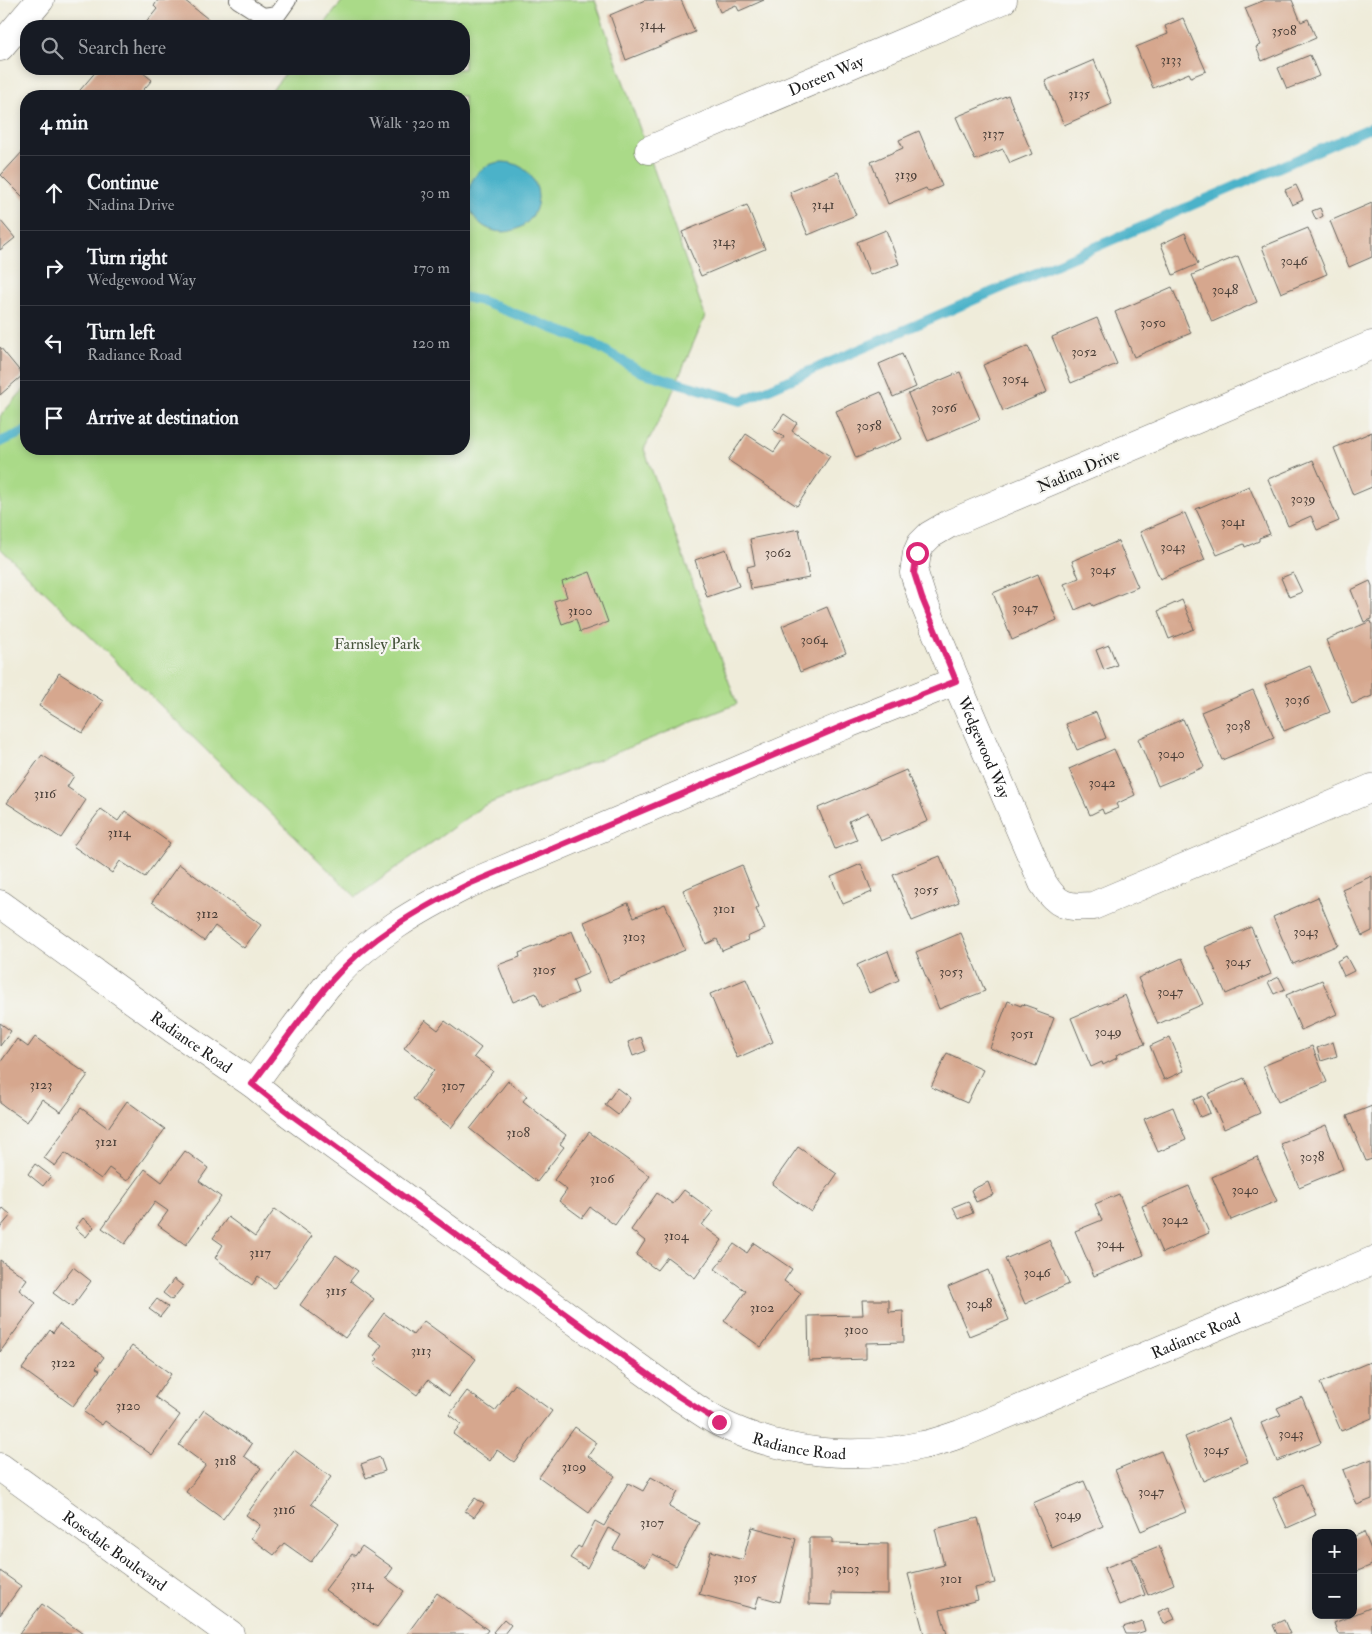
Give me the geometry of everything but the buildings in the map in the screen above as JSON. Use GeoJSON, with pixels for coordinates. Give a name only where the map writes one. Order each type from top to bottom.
{"type":"FeatureCollection","features":[{"type":"Feature","properties":{"kind":"street"},"geometry":{"type":"LineString","coordinates":[[23,20],[40,0]]}},
{"type":"Feature","properties":{"kind":"street","name":"Doreen Way"},"geometry":{"type":"LineString","coordinates":[[649,150],[1003,0]]}},
{"type":"Feature","properties":{"kind":"street"},"geometry":{"type":"LineString","coordinates":[[0,47],[20,24]]}},
{"type":"Feature","properties":{"kind":"street","name":"Nadina Drive"},"geometry":{"type":"LineString","coordinates":[[956,681],[922,598],[914,573],[917,553],[921,544],[930,534],[949,524],[1372,345]]}},
{"type":"Feature","properties":{"kind":"street","name":"Wedgewood Way"},"geometry":{"type":"LineString","coordinates":[[252,1084],[333,980],[355,958],[386,932],[419,909],[469,884],[850,723],[956,681],[1043,883],[1049,893],[1065,905],[1074,908],[1093,906],[1372,788]]}},
{"type":"Feature","properties":{"kind":"street","name":"Radiance Road"},"geometry":{"type":"LineString","coordinates":[[0,904],[252,1084],[290,1114],[678,1396],[719,1422],[764,1441],[814,1452],[850,1454],[887,1452],[924,1445],[960,1434],[1372,1262]]}},
{"type":"Feature","properties":{"kind":"street","name":"Rosedale Boulevard"},"geometry":{"type":"LineString","coordinates":[[0,1467],[230,1634]]}},
{"type":"Feature","properties":{"kind":"lane"},"geometry":{"type":"LineString","coordinates":[[238,0],[263,16],[278,14],[288,0]]}},
{"type":"Feature","properties":{"kind":"green space","name":"Farnsley Park"},"geometry":{"type":"Polygon","coordinates":[[[343,0],[595,0],[705,316],[667,405],[644,449],[737,704],[483,806],[356,897],[0,548],[0,416],[20,394],[20,455],[470,455],[470,90],[272,90],[284,75],[470,75],[470,20],[328,20],[343,0]]]}},
{"type":"Feature","properties":{"kind":"water"},"geometry":{"type":"Polygon","coordinates":[[[496,163],[510,163],[522,168],[532,178],[537,190],[537,204],[532,216],[522,226],[510,231],[496,231],[484,226],[474,216],[470,207],[470,187],[474,178],[484,168],[496,163]]]}},
{"type":"Feature","properties":{"kind":"waterway"},"geometry":{"type":"LineString","coordinates":[[470,298],[592,343],[641,372],[741,401],[1372,127]]}},
{"type":"Feature","properties":{"kind":"waterway"},"geometry":{"type":"LineString","coordinates":[[0,442],[20,434]]}},
{"type":"Feature","properties":{"kind":"route"},"geometry":{"type":"LineString","coordinates":[[719,1422],[678,1396],[290,1114],[252,1084],[333,980],[355,958],[386,932],[419,909],[469,884],[850,723],[956,681],[922,598],[914,573],[917,553]]}}]}
